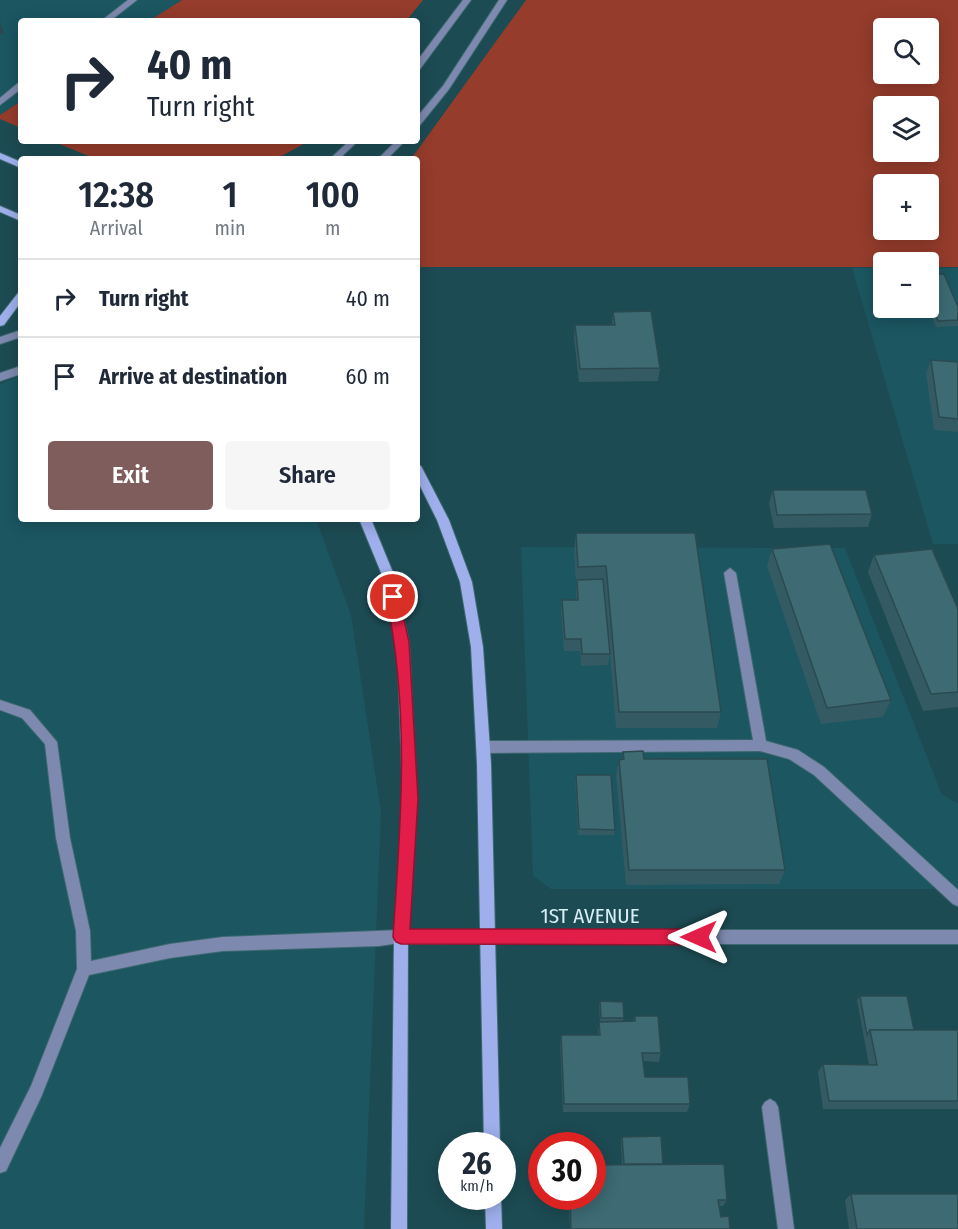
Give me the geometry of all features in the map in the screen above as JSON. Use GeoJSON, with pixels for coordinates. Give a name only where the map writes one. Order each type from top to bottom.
{"type":"FeatureCollection","features":[{"type":"Feature","properties":{"kind":"street"},"geometry":{"type":"LineString","coordinates":[[109,18],[133,0]]}},
{"type":"Feature","properties":{"kind":"street"},"geometry":{"type":"LineString","coordinates":[[420,63],[467,0]]}},
{"type":"Feature","properties":{"kind":"street"},"geometry":{"type":"LineString","coordinates":[[420,119],[446,87],[503,0]]}},
{"type":"Feature","properties":{"kind":"street"},"geometry":{"type":"LineString","coordinates":[[0,102],[18,88]]}},
{"type":"Feature","properties":{"kind":"street"},"geometry":{"type":"LineString","coordinates":[[337,156],[351,144]]}},
{"type":"Feature","properties":{"kind":"street"},"geometry":{"type":"LineString","coordinates":[[385,156],[398,144]]}},
{"type":"Feature","properties":{"kind":"street"},"geometry":{"type":"LineString","coordinates":[[0,156],[18,164]]}},
{"type":"Feature","properties":{"kind":"street"},"geometry":{"type":"LineString","coordinates":[[0,209],[18,217]]}},
{"type":"Feature","properties":{"kind":"street"},"geometry":{"type":"LineString","coordinates":[[0,323],[18,299]]}},
{"type":"Feature","properties":{"kind":"street"},"geometry":{"type":"LineString","coordinates":[[0,341],[18,334]]}},
{"type":"Feature","properties":{"kind":"street"},"geometry":{"type":"LineString","coordinates":[[0,377],[18,371]]}},
{"type":"Feature","properties":{"kind":"street"},"geometry":{"type":"LineString","coordinates":[[420,475],[443,520],[466,582],[477,647],[483,747],[492,1132]]}},
{"type":"Feature","properties":{"kind":"street"},"geometry":{"type":"LineString","coordinates":[[366,522],[388,575],[402,642],[410,799],[401,937],[399,1229]]}},
{"type":"Feature","properties":{"kind":"street"},"geometry":{"type":"LineString","coordinates":[[730,573],[760,745]]}},
{"type":"Feature","properties":{"kind":"street"},"geometry":{"type":"LineString","coordinates":[[0,705],[26,714],[51,741],[63,838],[83,931],[84,969],[37,1090],[0,1165]]}},
{"type":"Feature","properties":{"kind":"street"},"geometry":{"type":"LineString","coordinates":[[483,747],[760,745],[793,754],[819,771],[958,899]]}},
{"type":"Feature","properties":{"kind":"street","name":"1ST AVENUE"},"geometry":{"type":"LineString","coordinates":[[84,969],[174,950],[225,944],[354,942],[401,937],[958,937]]}},
{"type":"Feature","properties":{"kind":"street"},"geometry":{"type":"LineString","coordinates":[[770,1107],[786,1229]]}},
{"type":"Feature","properties":{"kind":"street"},"geometry":{"type":"LineString","coordinates":[[494,1210],[494,1229]]}},
{"type":"Feature","properties":{"kind":"shaded area"},"geometry":{"type":"Polygon","coordinates":[[[0,0],[182,0],[154,18],[18,18],[18,103],[0,115],[0,0]]]}},
{"type":"Feature","properties":{"kind":"shaded area"},"geometry":{"type":"Polygon","coordinates":[[[182,0],[423,0],[408,18],[154,18],[182,0]]]}},
{"type":"Feature","properties":{"kind":"shaded area"},"geometry":{"type":"Polygon","coordinates":[[[526,0],[958,0],[958,267],[939,267],[939,252],[873,252],[873,267],[420,267],[420,156],[413,156],[526,0]]]}},
{"type":"Feature","properties":{"kind":"shaded area"},"geometry":{"type":"Polygon","coordinates":[[[18,103],[18,127],[0,119],[0,115],[18,103]]]}},
{"type":"Feature","properties":{"kind":"shaded area"},"geometry":{"type":"Polygon","coordinates":[[[59,144],[304,144],[282,156],[89,156],[59,144]]]}},
{"type":"Feature","properties":{"kind":"shaded area"},"geometry":{"type":"Polygon","coordinates":[[[852,268],[873,268],[873,318],[939,318],[939,268],[958,268],[958,544],[933,544],[852,268]]]}},
{"type":"Feature","properties":{"kind":"shaded area"},"geometry":{"type":"Polygon","coordinates":[[[18,377],[18,522],[317,522],[351,615],[381,812],[364,1229],[0,1229],[0,384],[18,377]]]}},
{"type":"Feature","properties":{"kind":"shaded area"},"geometry":{"type":"Polygon","coordinates":[[[521,547],[845,548],[942,795],[958,803],[958,889],[551,889],[533,876],[521,547]]]}},
{"type":"Feature","properties":{"kind":"building"},"geometry":{"type":"Polygon","coordinates":[[[939,274],[944,274],[958,307],[958,320],[938,321],[937,318],[939,318],[939,274]]]}},
{"type":"Feature","properties":{"kind":"building"},"geometry":{"type":"Polygon","coordinates":[[[651,311],[660,368],[580,369],[575,325],[615,325],[613,312],[651,311]]]}},
{"type":"Feature","properties":{"kind":"building"},"geometry":{"type":"Polygon","coordinates":[[[931,360],[958,362],[958,419],[939,417],[931,360]]]}},
{"type":"Feature","properties":{"kind":"building"},"geometry":{"type":"Polygon","coordinates":[[[773,490],[866,490],[872,514],[777,515],[773,490]]]}},
{"type":"Feature","properties":{"kind":"building"},"geometry":{"type":"Polygon","coordinates":[[[576,533],[695,533],[721,712],[619,712],[606,566],[578,567],[576,533]]]}},
{"type":"Feature","properties":{"kind":"building"},"geometry":{"type":"Polygon","coordinates":[[[830,544],[891,700],[827,708],[772,549],[830,544]]]}},
{"type":"Feature","properties":{"kind":"building"},"geometry":{"type":"Polygon","coordinates":[[[932,549],[958,609],[958,692],[931,694],[874,555],[932,549]]]}},
{"type":"Feature","properties":{"kind":"building"},"geometry":{"type":"Polygon","coordinates":[[[603,579],[610,654],[582,654],[581,639],[565,639],[562,600],[578,600],[577,580],[603,579]]]}},
{"type":"Feature","properties":{"kind":"building"},"geometry":{"type":"Polygon","coordinates":[[[643,751],[644,759],[767,759],[785,870],[629,870],[619,760],[624,759],[623,752],[643,751]]]}},
{"type":"Feature","properties":{"kind":"building"},"geometry":{"type":"Polygon","coordinates":[[[576,775],[611,775],[615,830],[579,829],[576,775]]]}},
{"type":"Feature","properties":{"kind":"building"},"geometry":{"type":"Polygon","coordinates":[[[860,996],[907,996],[914,1030],[870,1030],[867,1035],[860,996]]]}},
{"type":"Feature","properties":{"kind":"building"},"geometry":{"type":"Polygon","coordinates":[[[600,1001],[623,1002],[624,1018],[601,1018],[600,1001]]]}},
{"type":"Feature","properties":{"kind":"building"},"geometry":{"type":"Polygon","coordinates":[[[635,1016],[658,1016],[661,1053],[642,1053],[645,1077],[688,1077],[690,1104],[564,1104],[561,1035],[600,1035],[599,1022],[635,1021],[635,1016]]]}},
{"type":"Feature","properties":{"kind":"building"},"geometry":{"type":"Polygon","coordinates":[[[870,1030],[958,1030],[958,1101],[829,1101],[823,1064],[877,1065],[870,1030]]]}},
{"type":"Feature","properties":{"kind":"building"},"geometry":{"type":"Polygon","coordinates":[[[661,1136],[663,1164],[624,1164],[622,1137],[661,1136]]]}},
{"type":"Feature","properties":{"kind":"building"},"geometry":{"type":"Polygon","coordinates":[[[724,1164],[727,1200],[718,1200],[721,1217],[729,1216],[730,1229],[571,1229],[570,1210],[606,1210],[606,1165],[724,1164]]]}},
{"type":"Feature","properties":{"kind":"building"},"geometry":{"type":"Polygon","coordinates":[[[851,1194],[958,1194],[958,1229],[857,1229],[851,1194]]]}},
{"type":"Feature","properties":{"kind":"route"},"geometry":{"type":"LineString","coordinates":[[393,597],[402,642],[410,799],[401,937],[699,937]]}}]}
